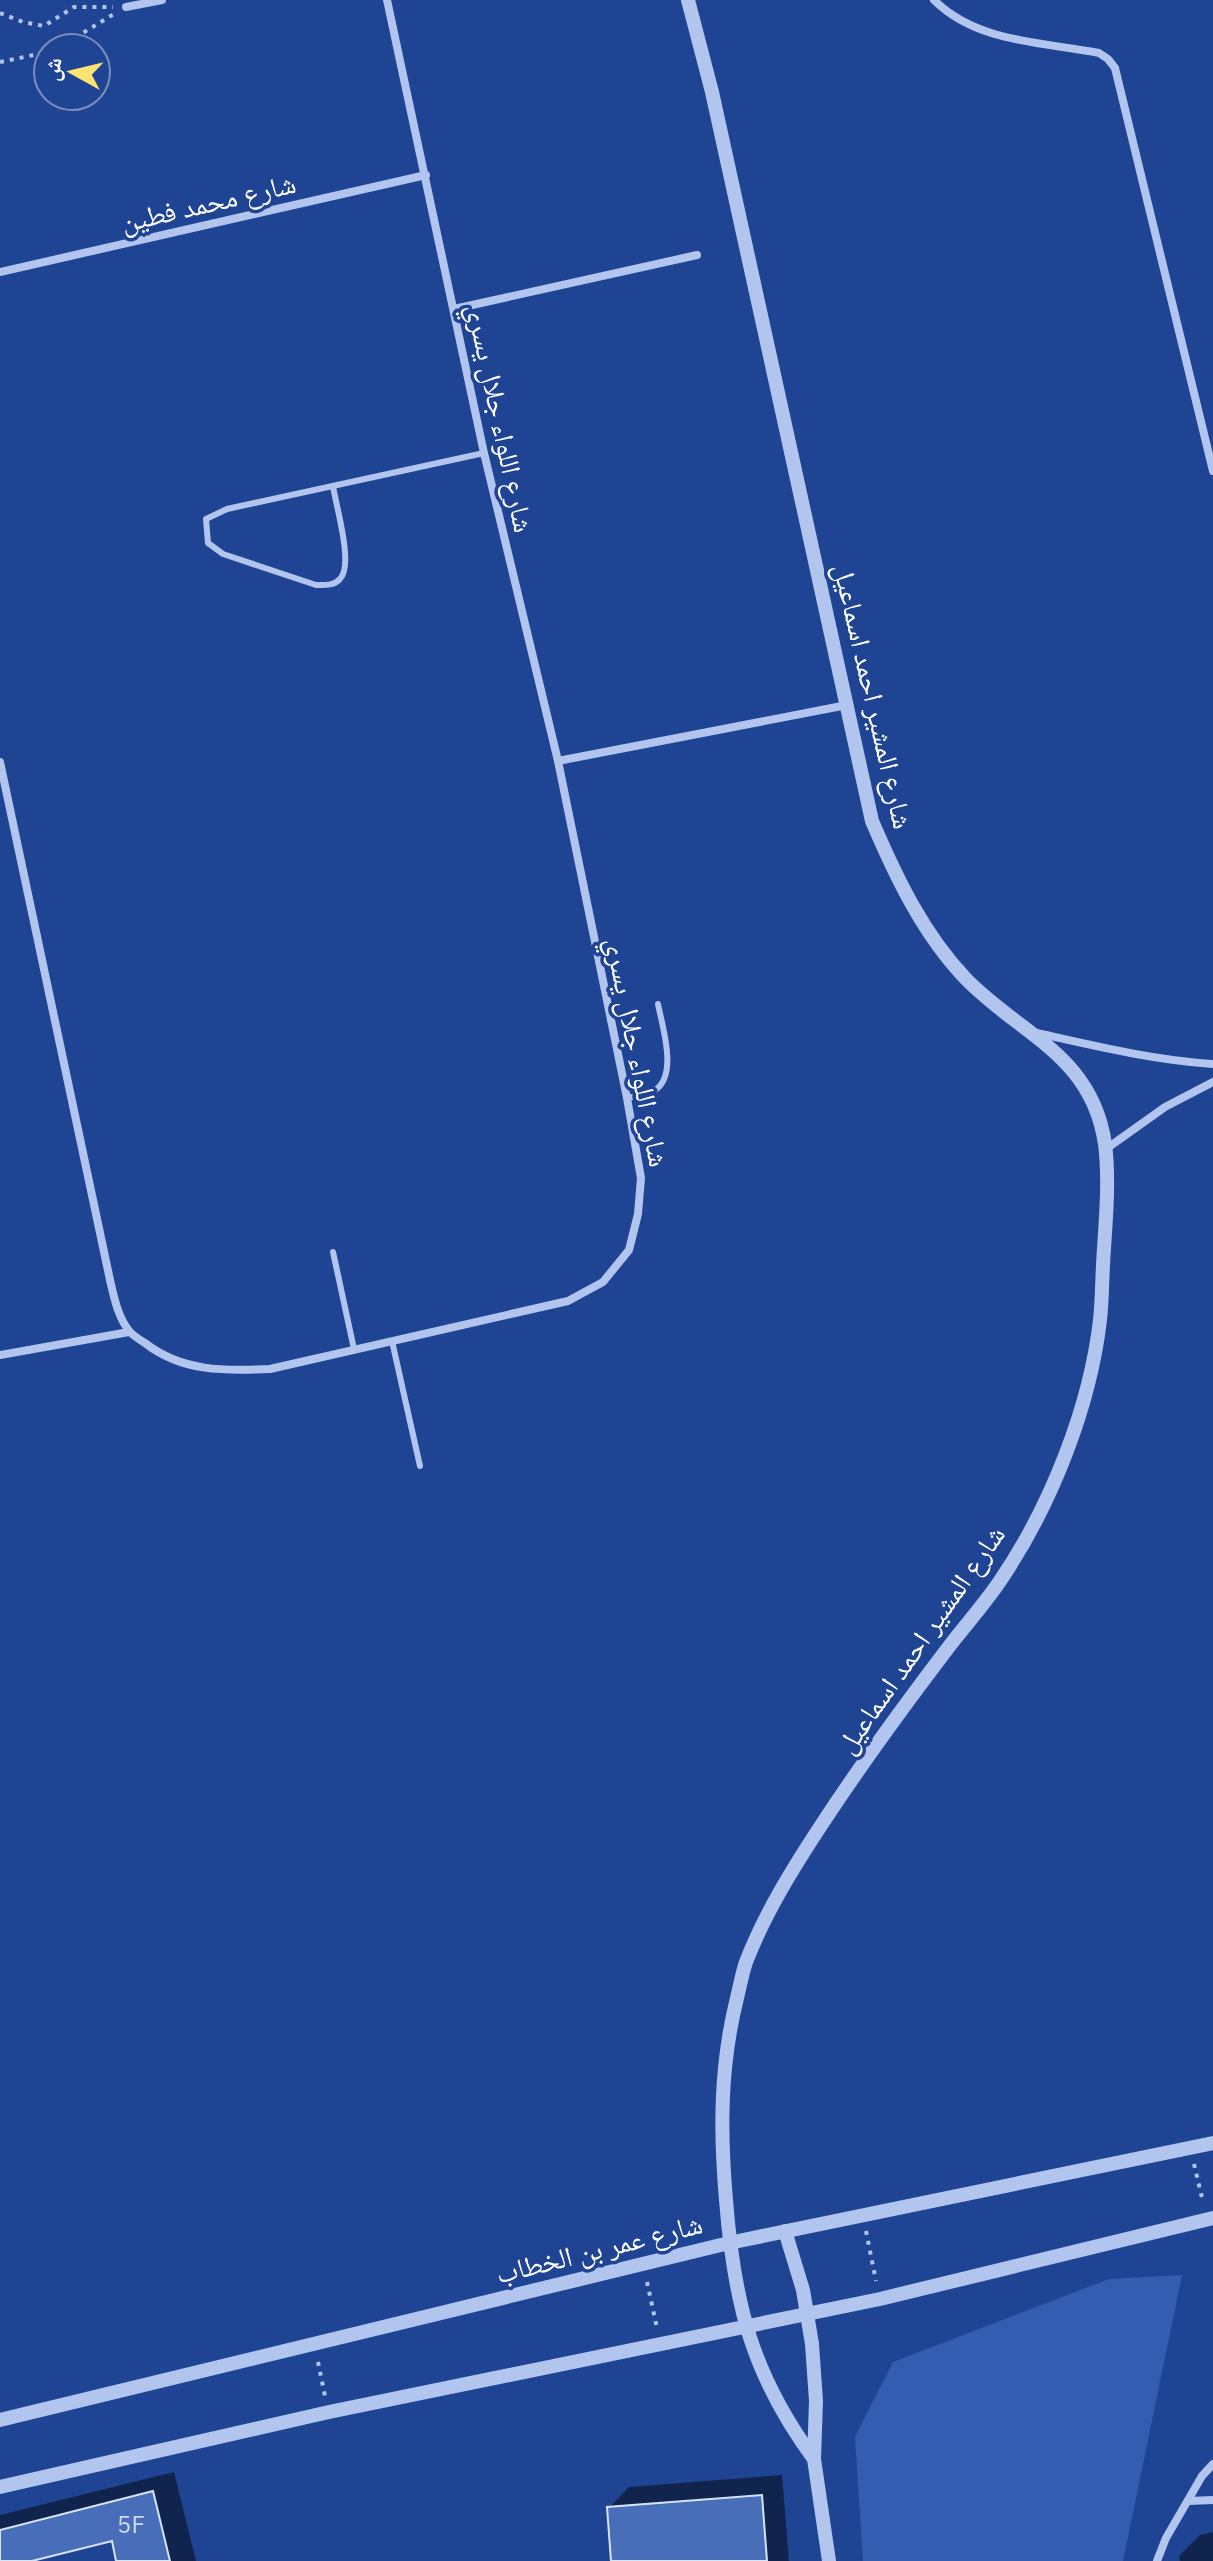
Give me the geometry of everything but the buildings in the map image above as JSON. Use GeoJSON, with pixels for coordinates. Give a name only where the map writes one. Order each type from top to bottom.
{"type":"FeatureCollection","features":[{"type":"Feature","properties":{"kind":"street"},"geometry":{"type":"LineString","coordinates":[[126,7],[162,0]]}},
{"type":"Feature","properties":{"kind":"street","name":"شارع اللواء جلال يسري"},"geometry":{"type":"LineString","coordinates":[[129,1332],[161,1356],[191,1367],[270,1369],[568,1301],[603,1282],[629,1250],[638,1214],[641,1178],[627,1098],[558,761],[484,453],[387,0]]}},
{"type":"Feature","properties":{"kind":"street","name":"شارع المشير احمد اسماعيل"},"geometry":{"type":"LineString","coordinates":[[688,0],[712,92],[872,821],[897,880],[930,934],[967,979],[1079,1076],[1092,1097],[1106,1149],[1106,1219],[1100,1321],[1085,1400],[1062,1465],[1003,1577],[850,1782],[793,1868],[744,1966],[728,2038],[721,2107],[734,2280],[759,2367],[773,2396],[814,2459]]}},
{"type":"Feature","properties":{"kind":"street"},"geometry":{"type":"LineString","coordinates":[[934,0],[969,24],[1001,36],[1099,53],[1115,68],[1213,471]]}},
{"type":"Feature","properties":{"kind":"street","name":"شارع محمد فطين"},"geometry":{"type":"LineString","coordinates":[[0,272],[426,175]]}},
{"type":"Feature","properties":{"kind":"street"},"geometry":{"type":"LineString","coordinates":[[454,309],[697,255]]}},
{"type":"Feature","properties":{"kind":"street"},"geometry":{"type":"LineString","coordinates":[[558,761],[847,705]]}},
{"type":"Feature","properties":{"kind":"street"},"geometry":{"type":"LineString","coordinates":[[0,762],[103,1249],[117,1308],[129,1332],[0,1355]]}},
{"type":"Feature","properties":{"kind":"street"},"geometry":{"type":"LineString","coordinates":[[1029,1031],[1127,1053],[1213,1064]]}},
{"type":"Feature","properties":{"kind":"street"},"geometry":{"type":"LineString","coordinates":[[1106,1149],[1165,1107],[1213,1082]]}},
{"type":"Feature","properties":{"kind":"street","name":"شارع عمر بن الخطاب"},"geometry":{"type":"LineString","coordinates":[[0,2420],[729,2243],[1213,2143]]}},
{"type":"Feature","properties":{"kind":"street"},"geometry":{"type":"LineString","coordinates":[[0,2487],[329,2412],[880,2299],[1210,2219]]}},
{"type":"Feature","properties":{"kind":"street"},"geometry":{"type":"LineString","coordinates":[[785,2231],[807,2315],[815,2372],[814,2459],[829,2561]]}},
{"type":"Feature","properties":{"kind":"street"},"geometry":{"type":"LineString","coordinates":[[1157,2561],[1166,2538],[1202,2476],[1213,2464]]}},
{"type":"Feature","properties":{"kind":"street"},"geometry":{"type":"LineString","coordinates":[[1189,2501],[1213,2500]]}},
{"type":"Feature","properties":{"kind":"lane"},"geometry":{"type":"LineString","coordinates":[[333,486],[347,565],[340,580],[330,585],[316,585],[223,554],[208,543],[206,519],[227,509],[484,453]]}},
{"type":"Feature","properties":{"kind":"lane"},"geometry":{"type":"LineString","coordinates":[[627,1098],[655,1092],[666,1077],[667,1056],[658,1004]]}},
{"type":"Feature","properties":{"kind":"lane"},"geometry":{"type":"LineString","coordinates":[[333,1252],[354,1349]]}},
{"type":"Feature","properties":{"kind":"lane"},"geometry":{"type":"LineString","coordinates":[[392,1341],[420,1466]]}},
{"type":"Feature","properties":{"kind":"path"},"geometry":{"type":"LineString","coordinates":[[0,13],[44,26],[74,7],[126,7]]}},
{"type":"Feature","properties":{"kind":"path"},"geometry":{"type":"LineString","coordinates":[[85,32],[126,7]]}},
{"type":"Feature","properties":{"kind":"path"},"geometry":{"type":"LineString","coordinates":[[0,62],[32,55]]}},
{"type":"Feature","properties":{"kind":"path"},"geometry":{"type":"LineString","coordinates":[[1190,2148],[1210,2219]]}},
{"type":"Feature","properties":{"kind":"path"},"geometry":{"type":"LineString","coordinates":[[863,2215],[880,2299]]}},
{"type":"Feature","properties":{"kind":"path"},"geometry":{"type":"LineString","coordinates":[[643,2264],[660,2344]]}},
{"type":"Feature","properties":{"kind":"path"},"geometry":{"type":"LineString","coordinates":[[313,2344],[329,2412]]}},
{"type":"Feature","properties":{"kind":"shaded area"},"geometry":{"type":"Polygon","coordinates":[[[1182,2275],[1123,2561],[863,2561],[855,2437],[893,2362],[1109,2279],[1182,2275]]]}}]}
